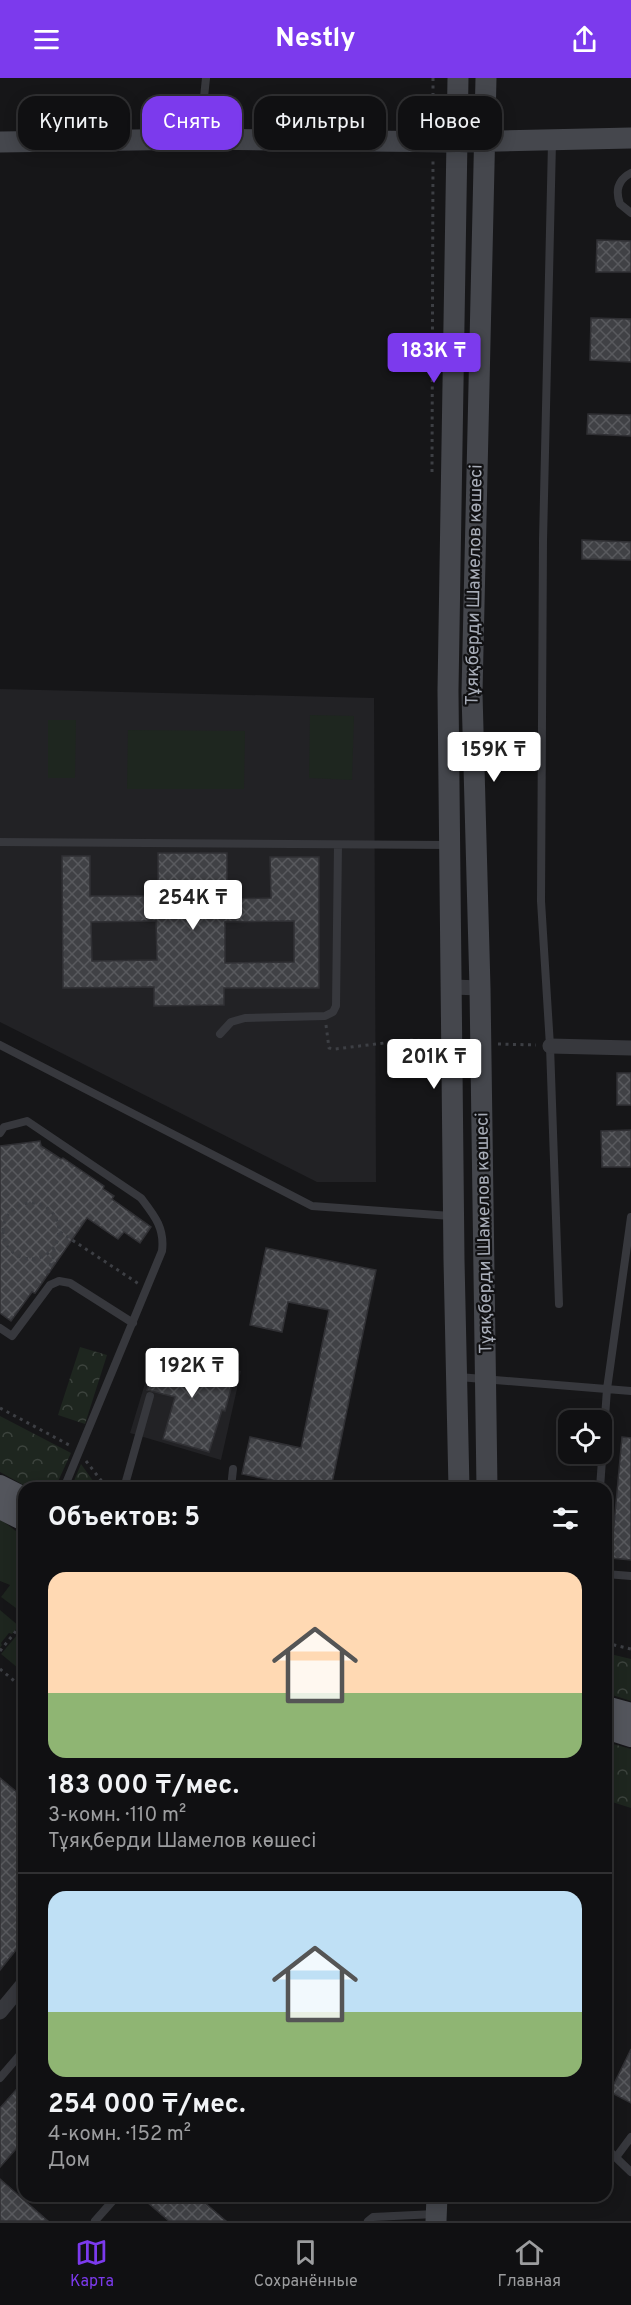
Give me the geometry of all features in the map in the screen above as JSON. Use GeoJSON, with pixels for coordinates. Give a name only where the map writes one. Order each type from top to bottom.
{"type":"FeatureCollection","features":[{"type":"Feature","properties":{"kind":"main road"},"geometry":{"type":"LineString","coordinates":[[6,1498],[18,1513]]}},
{"type":"Feature","properties":{"kind":"main road"},"geometry":{"type":"LineString","coordinates":[[612,1709],[631,1714]]}},
{"type":"Feature","properties":{"kind":"main road"},"geometry":{"type":"LineString","coordinates":[[612,1730],[631,1736]]}},
{"type":"Feature","properties":{"kind":"street","name":"Тұяқберди Шамелов көшесі"},"geometry":{"type":"LineString","coordinates":[[458,78],[458,96]]}},
{"type":"Feature","properties":{"kind":"street","name":"Тұяқберди Шамелов көшесі"},"geometry":{"type":"LineString","coordinates":[[486,78],[486,96]]}},
{"type":"Feature","properties":{"kind":"street"},"geometry":{"type":"LineString","coordinates":[[0,142],[142,140]]}},
{"type":"Feature","properties":{"kind":"street"},"geometry":{"type":"LineString","coordinates":[[242,140],[398,142]]}},
{"type":"Feature","properties":{"kind":"street"},"geometry":{"type":"LineString","coordinates":[[502,141],[630,140]]}},
{"type":"Feature","properties":{"kind":"street","name":"Тұяқберди Шамелов көшесі"},"geometry":{"type":"LineString","coordinates":[[458,150],[448,691],[459,1482]]}},
{"type":"Feature","properties":{"kind":"street","name":"Тұяқберди Шамелов көшесі"},"geometry":{"type":"LineString","coordinates":[[485,150],[472,693],[480,988],[488,1482]]}},
{"type":"Feature","properties":{"kind":"street"},"geometry":{"type":"LineString","coordinates":[[453,987],[480,988]]}},
{"type":"Feature","properties":{"kind":"street"},"geometry":{"type":"LineString","coordinates":[[550,1046],[631,1048]]}},
{"type":"Feature","properties":{"kind":"street"},"geometry":{"type":"LineString","coordinates":[[0,2012],[18,1990]]}},
{"type":"Feature","properties":{"kind":"lane"},"geometry":{"type":"LineString","coordinates":[[204,96],[206,78]]}},
{"type":"Feature","properties":{"kind":"lane"},"geometry":{"type":"LineString","coordinates":[[552,140],[543,541],[541,889],[550,1046],[559,1304]]}},
{"type":"Feature","properties":{"kind":"lane"},"geometry":{"type":"LineString","coordinates":[[631,173],[623,178],[617,190],[620,204],[631,213]]}},
{"type":"Feature","properties":{"kind":"lane"},"geometry":{"type":"LineString","coordinates":[[0,842],[451,845]]}},
{"type":"Feature","properties":{"kind":"lane"},"geometry":{"type":"LineString","coordinates":[[220,1034],[231,1022],[245,1018],[325,1016],[333,1012],[336,1006],[338,845]]}},
{"type":"Feature","properties":{"kind":"lane"},"geometry":{"type":"LineString","coordinates":[[0,1045],[312,1206],[454,1216]]}},
{"type":"Feature","properties":{"kind":"lane"},"geometry":{"type":"LineString","coordinates":[[0,1133],[4,1127],[27,1121],[141,1198],[154,1214],[164,1239],[162,1251],[66,1482]]}},
{"type":"Feature","properties":{"kind":"lane"},"geometry":{"type":"LineString","coordinates":[[600,1482],[607,1389],[631,1217]]}},
{"type":"Feature","properties":{"kind":"lane"},"geometry":{"type":"LineString","coordinates":[[0,1328],[12,1336],[50,1285],[59,1281],[70,1283],[133,1323]]}},
{"type":"Feature","properties":{"kind":"lane"},"geometry":{"type":"LineString","coordinates":[[457,1376],[631,1391]]}},
{"type":"Feature","properties":{"kind":"lane"},"geometry":{"type":"LineString","coordinates":[[126,1482],[150,1396]]}},
{"type":"Feature","properties":{"kind":"lane"},"geometry":{"type":"LineString","coordinates":[[232,1482],[233,1469]]}},
{"type":"Feature","properties":{"kind":"lane"},"geometry":{"type":"LineString","coordinates":[[612,1574],[631,1576]]}},
{"type":"Feature","properties":{"kind":"lane"},"geometry":{"type":"LineString","coordinates":[[0,2078],[18,2057]]}},
{"type":"Feature","properties":{"kind":"lane"},"geometry":{"type":"LineString","coordinates":[[617,2156],[631,2137]]}},
{"type":"Feature","properties":{"kind":"lane"},"geometry":{"type":"LineString","coordinates":[[612,2152],[631,2172]]}},
{"type":"Feature","properties":{"kind":"lane"},"geometry":{"type":"LineString","coordinates":[[95,2221],[112,2202]]}},
{"type":"Feature","properties":{"kind":"lane"},"geometry":{"type":"LineString","coordinates":[[368,2221],[373,2217],[436,2210]]}},
{"type":"Feature","properties":{"kind":"path"},"geometry":{"type":"LineString","coordinates":[[433,78],[433,96]]}},
{"type":"Feature","properties":{"kind":"path"},"geometry":{"type":"LineString","coordinates":[[432,479],[434,150]]}},
{"type":"Feature","properties":{"kind":"path"},"geometry":{"type":"LineString","coordinates":[[325,1016],[329,1048],[409,1040],[453,1041]]}},
{"type":"Feature","properties":{"kind":"path"},"geometry":{"type":"LineString","coordinates":[[481,1043],[550,1046]]}},
{"type":"Feature","properties":{"kind":"path"},"geometry":{"type":"LineString","coordinates":[[52,1275],[48,1271],[60,1232],[55,1215],[49,1208],[31,1203],[14,1209],[3,1225],[6,1244],[11,1252],[29,1260],[38,1259],[54,1250]]}},
{"type":"Feature","properties":{"kind":"path"},"geometry":{"type":"LineString","coordinates":[[60,1232],[146,1289]]}},
{"type":"Feature","properties":{"kind":"path"},"geometry":{"type":"LineString","coordinates":[[0,1408],[79,1451],[102,1482]]}},
{"type":"Feature","properties":{"kind":"path"},"geometry":{"type":"LineString","coordinates":[[0,1651],[18,1628]]}},
{"type":"Feature","properties":{"kind":"path"},"geometry":{"type":"LineString","coordinates":[[612,1644],[631,1649]]}},
{"type":"Feature","properties":{"kind":"path"},"geometry":{"type":"LineString","coordinates":[[0,1669],[18,1684]]}},
{"type":"Feature","properties":{"kind":"shaded area"},"geometry":{"type":"Polygon","coordinates":[[[0,689],[374,698],[376,1182],[317,1182],[0,1022],[0,689]]]}},
{"type":"Feature","properties":{"kind":"shaded area"},"geometry":{"type":"Polygon","coordinates":[[[156,1347],[241,1371],[221,1460],[130,1433],[156,1347]]]}},
{"type":"Feature","properties":{"kind":"green space"},"geometry":{"type":"Polygon","coordinates":[[[310,715],[354,716],[352,780],[309,778],[310,715]]]}},
{"type":"Feature","properties":{"kind":"green space"},"geometry":{"type":"Polygon","coordinates":[[[48,720],[76,720],[75,778],[48,778],[48,720]]]}},
{"type":"Feature","properties":{"kind":"green space"},"geometry":{"type":"Polygon","coordinates":[[[128,730],[245,731],[244,789],[127,789],[128,730]]]}},
{"type":"Feature","properties":{"kind":"green space"},"geometry":{"type":"Polygon","coordinates":[[[80,1347],[107,1355],[85,1424],[58,1415],[80,1347]]]}},
{"type":"Feature","properties":{"kind":"green space"},"geometry":{"type":"Polygon","coordinates":[[[0,1416],[71,1453],[58,1482],[18,1482],[0,1472],[0,1416]]]}},
{"type":"Feature","properties":{"kind":"green space"},"geometry":{"type":"Polygon","coordinates":[[[81,1464],[94,1482],[74,1482],[81,1464]]]}},
{"type":"Feature","properties":{"kind":"green space"},"geometry":{"type":"Polygon","coordinates":[[[0,1519],[18,1532],[18,1610],[1,1597],[10,1585],[0,1581],[0,1519]]]}},
{"type":"Feature","properties":{"kind":"green space"},"geometry":{"type":"Polygon","coordinates":[[[0,1610],[18,1627],[12,1634],[9,1633],[0,1648],[0,1610]]]}},
{"type":"Feature","properties":{"kind":"green space"},"geometry":{"type":"Polygon","coordinates":[[[18,1634],[18,1668],[1,1654],[18,1634]]]}},
{"type":"Feature","properties":{"kind":"green space"},"geometry":{"type":"Polygon","coordinates":[[[612,1654],[631,1659],[631,1701],[612,1695],[612,1654]]]}},
{"type":"Feature","properties":{"kind":"green space"},"geometry":{"type":"Polygon","coordinates":[[[612,1744],[631,1749],[631,1808],[612,1802],[612,1744]]]}},
{"type":"Feature","properties":{"kind":"building"},"geometry":{"type":"Polygon","coordinates":[[[597,240],[631,241],[631,272],[596,272],[597,240]]]}},
{"type":"Feature","properties":{"kind":"building"},"geometry":{"type":"Polygon","coordinates":[[[591,318],[631,319],[631,362],[590,360],[591,318]]]}},
{"type":"Feature","properties":{"kind":"building"},"geometry":{"type":"Polygon","coordinates":[[[588,414],[631,415],[631,436],[587,434],[588,414]]]}},
{"type":"Feature","properties":{"kind":"building"},"geometry":{"type":"Polygon","coordinates":[[[582,540],[631,542],[631,560],[582,559],[582,540]]]}},
{"type":"Feature","properties":{"kind":"building"},"geometry":{"type":"Polygon","coordinates":[[[158,853],[227,853],[227,899],[271,898],[270,857],[319,857],[319,988],[224,988],[224,1005],[154,1006],[154,987],[63,988],[62,856],[90,856],[90,896],[158,896],[158,853]],[[156,921],[91,922],[92,961],[157,960],[156,921]],[[294,921],[225,922],[225,963],[294,962],[294,921]]]}},
{"type":"Feature","properties":{"kind":"building"},"geometry":{"type":"Polygon","coordinates":[[[617,1073],[631,1073],[631,1105],[617,1105],[617,1073]]]}},
{"type":"Feature","properties":{"kind":"building"},"geometry":{"type":"Polygon","coordinates":[[[631,1130],[631,1167],[602,1167],[601,1131],[631,1130]]]}},
{"type":"Feature","properties":{"kind":"building"},"geometry":{"type":"Polygon","coordinates":[[[40,1141],[41,1146],[104,1186],[103,1189],[114,1196],[112,1199],[151,1227],[140,1243],[124,1232],[118,1239],[87,1218],[35,1293],[32,1292],[11,1321],[0,1313],[0,1146],[40,1141]]]}},
{"type":"Feature","properties":{"kind":"building"},"geometry":{"type":"Polygon","coordinates":[[[266,1248],[376,1270],[332,1482],[282,1482],[242,1474],[250,1437],[301,1448],[329,1310],[288,1302],[282,1332],[250,1325],[266,1248]]]}},
{"type":"Feature","properties":{"kind":"building"},"geometry":{"type":"Polygon","coordinates":[[[158,1352],[235,1373],[225,1411],[222,1410],[209,1452],[163,1439],[175,1397],[147,1390],[158,1352]]]}},
{"type":"Feature","properties":{"kind":"building"},"geometry":{"type":"Polygon","coordinates":[[[622,1437],[631,1438],[631,1560],[612,1558],[622,1437]]]}},
{"type":"Feature","properties":{"kind":"building"},"geometry":{"type":"Polygon","coordinates":[[[0,1778],[18,1793],[18,1948],[0,1970],[0,1778]]]}},
{"type":"Feature","properties":{"kind":"building"},"geometry":{"type":"Polygon","coordinates":[[[631,2049],[631,2103],[612,2093],[612,2088],[631,2049]]]}},
{"type":"Feature","properties":{"kind":"building"},"geometry":{"type":"Polygon","coordinates":[[[18,2088],[18,2147],[0,2167],[0,2108],[18,2088]]]}},
{"type":"Feature","properties":{"kind":"building"},"geometry":{"type":"Polygon","coordinates":[[[0,2179],[18,2195],[18,2202],[26,2202],[48,2221],[0,2221],[0,2179]]]}},
{"type":"Feature","properties":{"kind":"building"},"geometry":{"type":"Polygon","coordinates":[[[147,2202],[204,2202],[226,2221],[169,2221],[147,2202]]]}}]}
